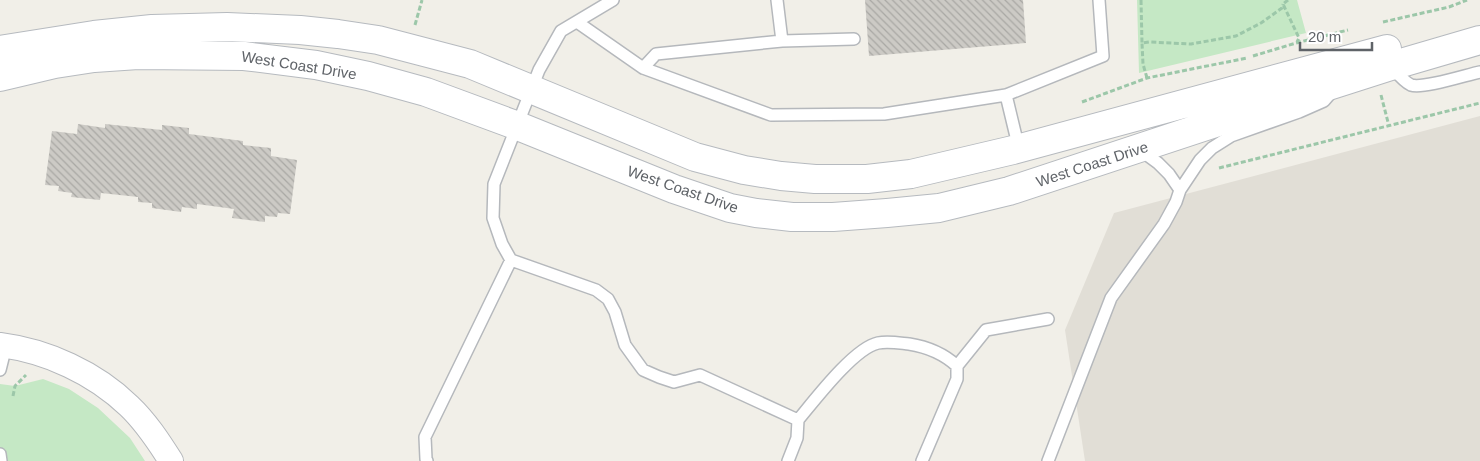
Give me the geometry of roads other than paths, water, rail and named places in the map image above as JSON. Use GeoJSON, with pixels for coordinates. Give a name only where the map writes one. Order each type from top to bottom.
{"type":"FeatureCollection","features":[{"type":"Feature","properties":{"kind":"main road","name":"West Coast Drive"},"geometry":{"type":"LineString","coordinates":[[0,50],[94,35],[152,29],[227,27],[300,30],[338,34],[378,40],[470,64],[694,157],[744,170],[781,176],[815,179],[866,179],[911,174],[1019,149],[1480,24]]}},
{"type":"Feature","properties":{"kind":"main road","name":"West Coast Drive"},"geometry":{"type":"LineString","coordinates":[[1,79],[56,64],[94,58],[138,55],[244,56],[316,65],[368,76],[426,92],[518,126],[674,190],[730,208],[792,217],[833,217],[887,214],[939,208],[1009,191],[1331,85],[1480,40]]}},
{"type":"Feature","properties":{"kind":"street"},"geometry":{"type":"LineString","coordinates":[[3,346],[40,354],[80,370],[107,387],[130,407],[154,435],[172,461]]}},
{"type":"Feature","properties":{"kind":"lane"},"geometry":{"type":"LineString","coordinates":[[613,0],[561,31],[539,70],[494,184],[493,218],[502,244],[511,260],[596,290],[608,299],[615,312],[626,345],[643,370],[674,382],[700,375],[798,420]]}},
{"type":"Feature","properties":{"kind":"lane"},"geometry":{"type":"LineString","coordinates":[[777,0],[782,41]]}},
{"type":"Feature","properties":{"kind":"lane"},"geometry":{"type":"LineString","coordinates":[[577,22],[643,68],[771,115],[884,114],[1006,95],[1103,56],[1099,0]]}},
{"type":"Feature","properties":{"kind":"lane"},"geometry":{"type":"LineString","coordinates":[[643,68],[656,54],[782,41],[854,39]]}},
{"type":"Feature","properties":{"kind":"lane"},"geometry":{"type":"LineString","coordinates":[[1391,66],[1400,77],[1412,85],[1425,85],[1480,72]]}},
{"type":"Feature","properties":{"kind":"lane"},"geometry":{"type":"LineString","coordinates":[[1048,461],[1111,298],[1164,224],[1180,190],[1200,160],[1212,148],[1231,136],[1300,112],[1324,101],[1331,92],[1331,85]]}},
{"type":"Feature","properties":{"kind":"lane"},"geometry":{"type":"LineString","coordinates":[[1006,95],[1019,149]]}},
{"type":"Feature","properties":{"kind":"lane"},"geometry":{"type":"LineString","coordinates":[[1138,149],[1170,174],[1180,190]]}},
{"type":"Feature","properties":{"kind":"lane"},"geometry":{"type":"LineString","coordinates":[[427,461],[425,437],[511,260]]}},
{"type":"Feature","properties":{"kind":"lane"},"geometry":{"type":"LineString","coordinates":[[922,461],[957,379],[958,366],[986,330],[1048,319]]}},
{"type":"Feature","properties":{"kind":"lane"},"geometry":{"type":"LineString","coordinates":[[788,461],[798,438],[798,420],[839,372],[865,350],[877,343],[893,343],[930,348],[947,357],[958,366]]}},
{"type":"Feature","properties":{"kind":"lane"},"geometry":{"type":"LineString","coordinates":[[0,370],[3,346]]}},
{"type":"Feature","properties":{"kind":"lane"},"geometry":{"type":"LineString","coordinates":[[0,454],[1,461]]}}]}
